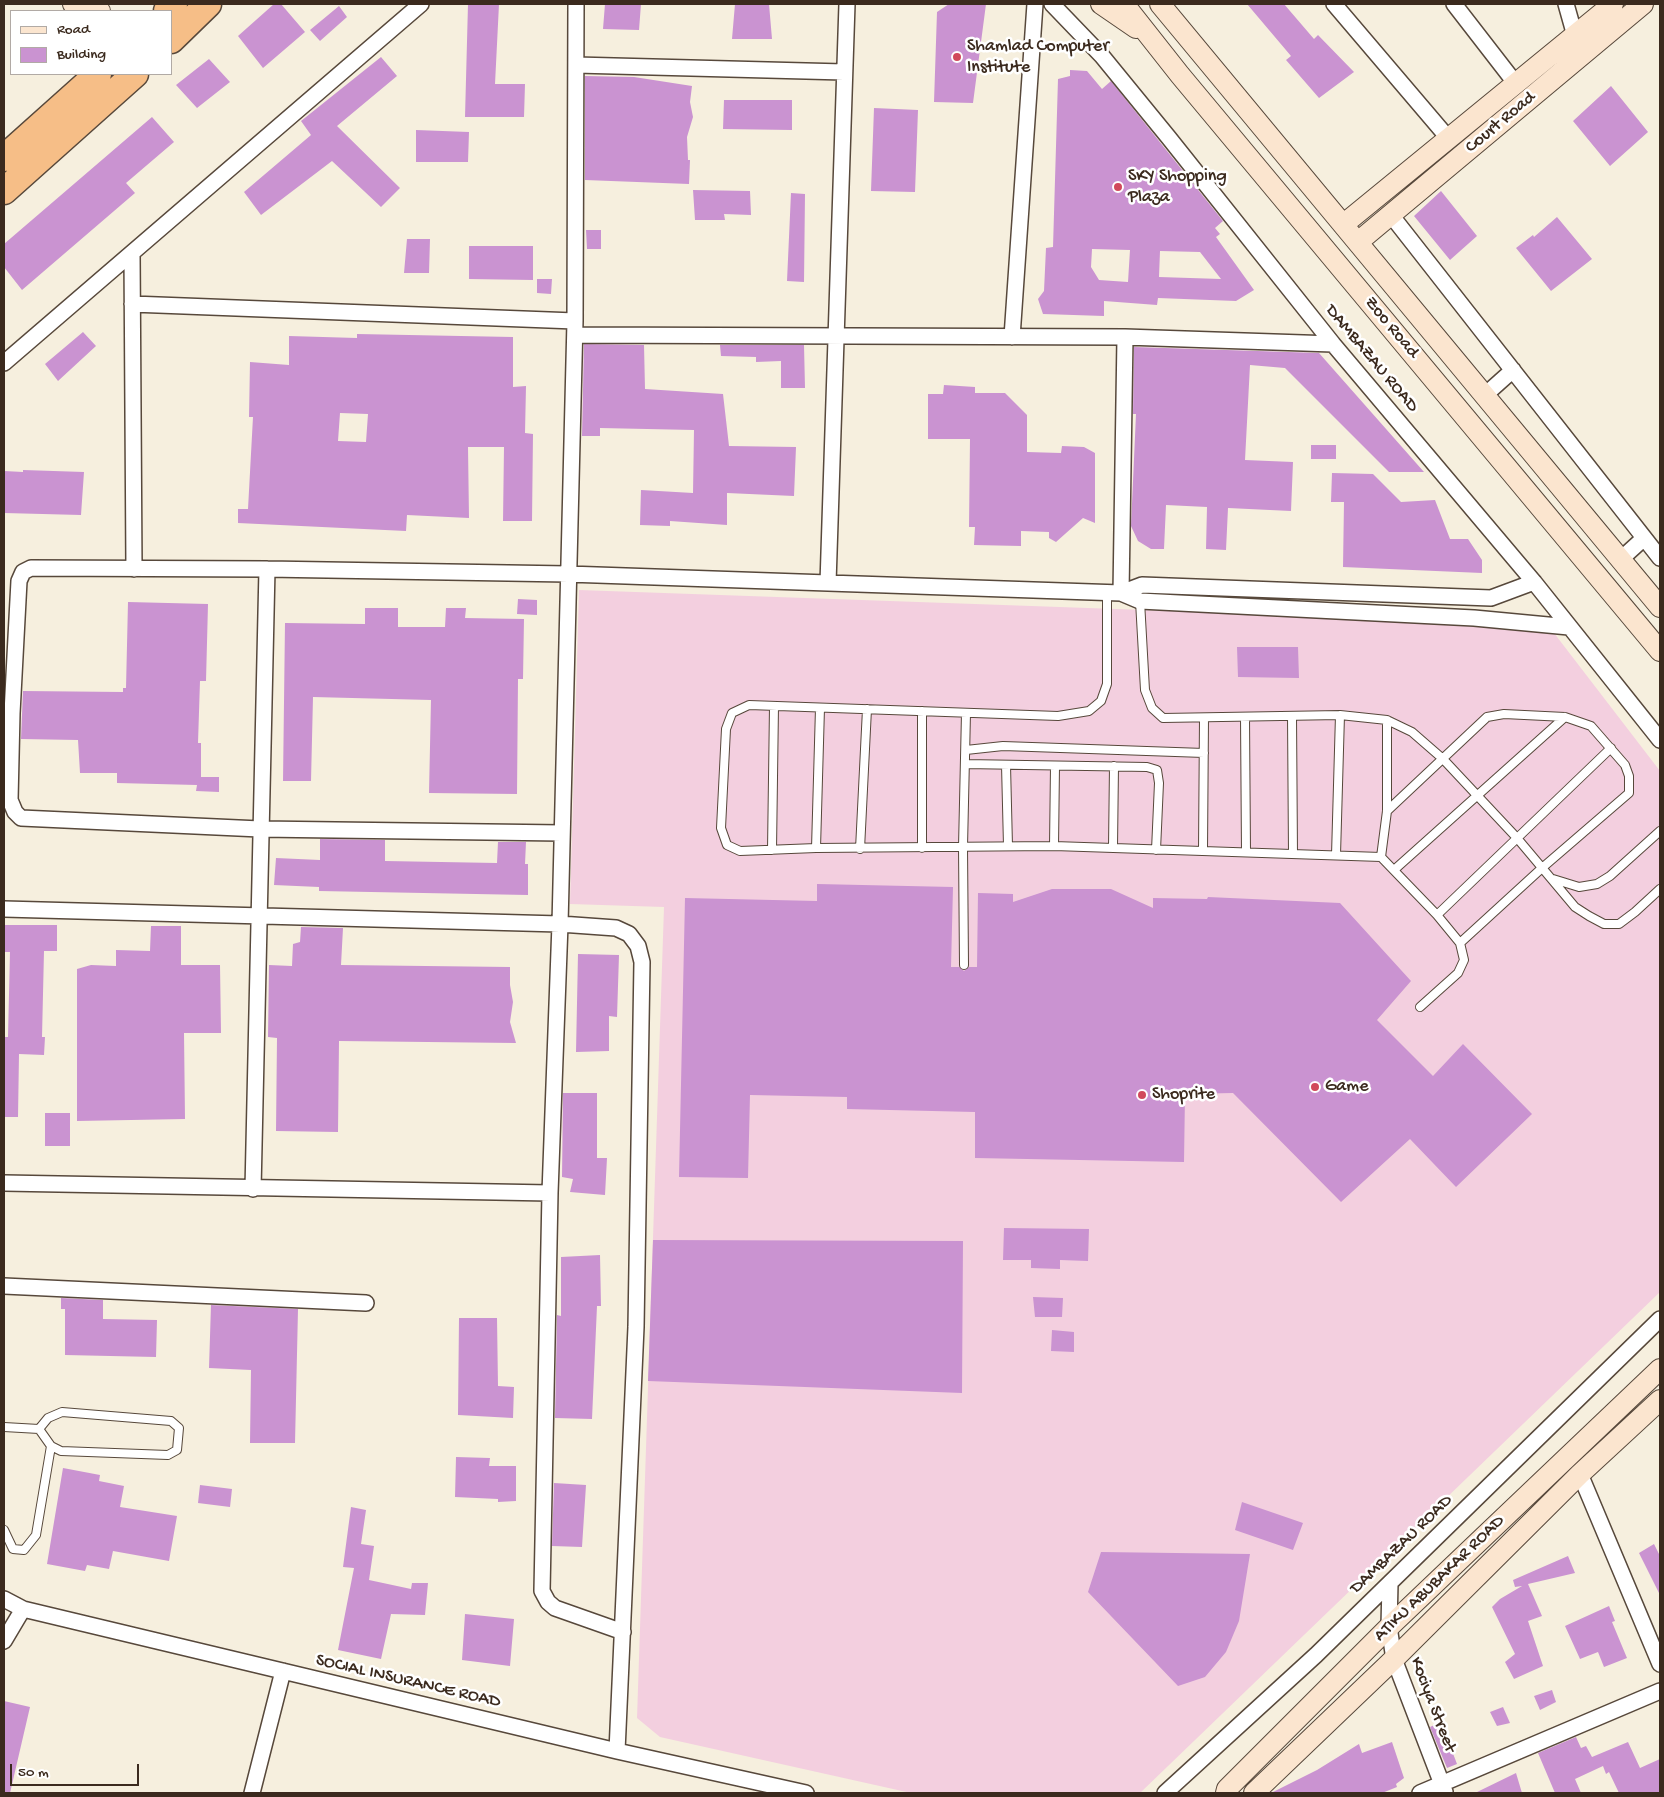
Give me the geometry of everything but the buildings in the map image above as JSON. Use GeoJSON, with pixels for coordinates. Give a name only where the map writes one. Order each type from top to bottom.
{"type":"FeatureCollection","features":[{"type":"Feature","properties":{"kind":"highway"},"geometry":{"type":"LineString","coordinates":[[172,39],[208,4]]}},
{"type":"Feature","properties":{"kind":"highway"},"geometry":{"type":"LineString","coordinates":[[4,158],[97,75]]}},
{"type":"Feature","properties":{"kind":"highway"},"geometry":{"type":"LineString","coordinates":[[4,192],[134,75]]}},
{"type":"Feature","properties":{"kind":"main road"},"geometry":{"type":"LineString","coordinates":[[1101,4],[1152,39]]}},
{"type":"Feature","properties":{"kind":"main road","name":"Zoo Road"},"geometry":{"type":"LineString","coordinates":[[1124,4],[1660,651]]}},
{"type":"Feature","properties":{"kind":"main road","name":"Zoo Road"},"geometry":{"type":"LineString","coordinates":[[1160,4],[1660,606]]}},
{"type":"Feature","properties":{"kind":"main road","name":"Court Road"},"geometry":{"type":"LineString","coordinates":[[1344,224],[1613,4]]}},
{"type":"Feature","properties":{"kind":"main road","name":"Court Road"},"geometry":{"type":"LineString","coordinates":[[1358,242],[1643,4]]}},
{"type":"Feature","properties":{"kind":"main road","name":"ATIKU ABUBAKAR ROAD"},"geometry":{"type":"LineString","coordinates":[[1226,1793],[1227,1789],[1389,1627],[1660,1369]]}},
{"type":"Feature","properties":{"kind":"main road"},"geometry":{"type":"LineString","coordinates":[[1254,1793],[1394,1659],[1580,1474],[1660,1400]]}},
{"type":"Feature","properties":{"kind":"street"},"geometry":{"type":"LineString","coordinates":[[4,363],[421,4]]}},
{"type":"Feature","properties":{"kind":"street"},"geometry":{"type":"LineString","coordinates":[[576,4],[575,328],[560,924],[550,1193],[542,1591],[548,1602],[555,1608],[622,1632]]}},
{"type":"Feature","properties":{"kind":"street"},"geometry":{"type":"LineString","coordinates":[[828,583],[847,4]]}},
{"type":"Feature","properties":{"kind":"street"},"geometry":{"type":"LineString","coordinates":[[1012,337],[1035,4]]}},
{"type":"Feature","properties":{"kind":"street","name":"DAMBAZAU ROAD"},"geometry":{"type":"LineString","coordinates":[[1052,4],[1102,56],[1333,344],[1534,582],[1660,740]]}},
{"type":"Feature","properties":{"kind":"street"},"geometry":{"type":"LineString","coordinates":[[1334,4],[1449,139]]}},
{"type":"Feature","properties":{"kind":"street"},"geometry":{"type":"LineString","coordinates":[[1454,4],[1516,84]]}},
{"type":"Feature","properties":{"kind":"street"},"geometry":{"type":"LineString","coordinates":[[1566,4],[1574,36]]}},
{"type":"Feature","properties":{"kind":"street"},"geometry":{"type":"LineString","coordinates":[[576,65],[844,72]]}},
{"type":"Feature","properties":{"kind":"street"},"geometry":{"type":"LineString","coordinates":[[1391,215],[1660,558]]}},
{"type":"Feature","properties":{"kind":"street"},"geometry":{"type":"LineString","coordinates":[[132,253],[134,568]]}},
{"type":"Feature","properties":{"kind":"street"},"geometry":{"type":"LineString","coordinates":[[132,304],[575,328],[837,336],[1125,337],[1333,344]]}},
{"type":"Feature","properties":{"kind":"street"},"geometry":{"type":"LineString","coordinates":[[1114,593],[1126,414],[1123,378],[1125,337]]}},
{"type":"Feature","properties":{"kind":"street"},"geometry":{"type":"LineString","coordinates":[[1485,395],[1513,370]]}},
{"type":"Feature","properties":{"kind":"street"},"geometry":{"type":"LineString","coordinates":[[1621,559],[1643,538]]}},
{"type":"Feature","properties":{"kind":"street"},"geometry":{"type":"LineString","coordinates":[[562,833],[260,829],[21,818],[14,812],[10,800],[12,713],[19,581],[22,572],[31,568],[134,568],[568,574],[1114,593],[1140,601],[1474,618],[1569,627]]}},
{"type":"Feature","properties":{"kind":"street"},"geometry":{"type":"LineString","coordinates":[[253,1189],[267,569]]}},
{"type":"Feature","properties":{"kind":"street"},"geometry":{"type":"LineString","coordinates":[[1114,593],[1142,585],[1491,598],[1534,582]]}},
{"type":"Feature","properties":{"kind":"street"},"geometry":{"type":"LineString","coordinates":[[4,909],[560,924],[616,928],[629,934],[638,946],[642,962],[636,1327],[617,1751]]}},
{"type":"Feature","properties":{"kind":"street"},"geometry":{"type":"LineString","coordinates":[[4,1183],[550,1193]]}},
{"type":"Feature","properties":{"kind":"street"},"geometry":{"type":"LineString","coordinates":[[4,1286],[366,1303]]}},
{"type":"Feature","properties":{"kind":"street","name":"DAMBAZAU ROAD"},"geometry":{"type":"LineString","coordinates":[[1165,1793],[1390,1583],[1660,1319]]}},
{"type":"Feature","properties":{"kind":"street"},"geometry":{"type":"LineString","coordinates":[[1580,1474],[1660,1664]]}},
{"type":"Feature","properties":{"kind":"street","name":"Kociya Street"},"geometry":{"type":"LineString","coordinates":[[1390,1583],[1389,1627],[1394,1659],[1444,1789]]}},
{"type":"Feature","properties":{"kind":"street","name":"SOCIAL INSURANCE ROAD"},"geometry":{"type":"LineString","coordinates":[[4,1599],[23,1609],[617,1751],[789,1791],[806,1793]]}},
{"type":"Feature","properties":{"kind":"street"},"geometry":{"type":"LineString","coordinates":[[4,1641],[23,1609]]}},
{"type":"Feature","properties":{"kind":"street"},"geometry":{"type":"LineString","coordinates":[[252,1793],[283,1671]]}},
{"type":"Feature","properties":{"kind":"street"},"geometry":{"type":"LineString","coordinates":[[1420,1793],[1444,1789],[1660,1691]]}},
{"type":"Feature","properties":{"kind":"lane"},"geometry":{"type":"LineString","coordinates":[[1114,593],[1107,684],[1101,701],[1089,711],[1058,716],[750,705],[732,713],[726,729],[721,828],[727,845],[740,851],[816,848],[1054,846],[1381,857],[1437,915],[1460,943],[1464,960],[1458,973],[1420,1008]]}},
{"type":"Feature","properties":{"kind":"lane"},"geometry":{"type":"LineString","coordinates":[[1140,601],[1145,690],[1152,708],[1162,718],[1340,715],[1387,720],[1412,732],[1443,759],[1479,795],[1553,879],[1575,908],[1604,924],[1619,924],[1660,889]]}},
{"type":"Feature","properties":{"kind":"lane"},"geometry":{"type":"LineString","coordinates":[[772,850],[774,706]]}},
{"type":"Feature","properties":{"kind":"lane"},"geometry":{"type":"LineString","coordinates":[[816,848],[820,708]]}},
{"type":"Feature","properties":{"kind":"lane"},"geometry":{"type":"LineString","coordinates":[[860,849],[867,709]]}},
{"type":"Feature","properties":{"kind":"lane"},"geometry":{"type":"LineString","coordinates":[[922,711],[922,848]]}},
{"type":"Feature","properties":{"kind":"lane"},"geometry":{"type":"LineString","coordinates":[[964,965],[963,847],[966,713]]}},
{"type":"Feature","properties":{"kind":"lane"},"geometry":{"type":"LineString","coordinates":[[1387,811],[1488,717],[1504,714],[1565,717],[1591,726],[1625,765],[1629,776],[1630,793],[1542,868],[1460,943]]}},
{"type":"Feature","properties":{"kind":"lane"},"geometry":{"type":"LineString","coordinates":[[1336,855],[1340,715]]}},
{"type":"Feature","properties":{"kind":"lane"},"geometry":{"type":"LineString","coordinates":[[1292,716],[1293,854]]}},
{"type":"Feature","properties":{"kind":"lane"},"geometry":{"type":"LineString","coordinates":[[1245,717],[1246,852]]}},
{"type":"Feature","properties":{"kind":"lane"},"geometry":{"type":"LineString","coordinates":[[1394,870],[1565,717]]}},
{"type":"Feature","properties":{"kind":"lane"},"geometry":{"type":"LineString","coordinates":[[1203,850],[1204,718]]}},
{"type":"Feature","properties":{"kind":"lane"},"geometry":{"type":"LineString","coordinates":[[1381,857],[1387,811],[1387,720]]}},
{"type":"Feature","properties":{"kind":"lane"},"geometry":{"type":"LineString","coordinates":[[966,750],[1003,746],[1204,753]]}},
{"type":"Feature","properties":{"kind":"lane"},"geometry":{"type":"LineString","coordinates":[[1437,915],[1611,748]]}},
{"type":"Feature","properties":{"kind":"lane"},"geometry":{"type":"LineString","coordinates":[[965,764],[1147,766],[1157,770],[1159,783],[1156,850]]}},
{"type":"Feature","properties":{"kind":"lane"},"geometry":{"type":"LineString","coordinates":[[1006,765],[1008,846]]}},
{"type":"Feature","properties":{"kind":"lane"},"geometry":{"type":"LineString","coordinates":[[1054,846],[1055,766]]}},
{"type":"Feature","properties":{"kind":"lane"},"geometry":{"type":"LineString","coordinates":[[1113,847],[1114,766]]}},
{"type":"Feature","properties":{"kind":"lane"},"geometry":{"type":"LineString","coordinates":[[1553,879],[1579,887],[1597,884],[1610,876],[1660,831]]}},
{"type":"Feature","properties":{"kind":"lane"},"geometry":{"type":"LineString","coordinates":[[62,1412],[171,1421],[179,1428],[177,1450],[168,1455],[62,1451],[51,1446],[39,1429],[48,1418],[62,1412]]}},
{"type":"Feature","properties":{"kind":"lane"},"geometry":{"type":"LineString","coordinates":[[4,1427],[39,1429]]}},
{"type":"Feature","properties":{"kind":"lane"},"geometry":{"type":"LineString","coordinates":[[4,1530],[12,1549],[24,1550],[36,1536],[51,1446]]}},
{"type":"Feature","properties":{"kind":"shaded area"},"geometry":{"type":"Polygon","coordinates":[[[579,590],[1512,623],[1554,633],[1660,771],[1660,1292],[1140,1793],[911,1793],[660,1737],[637,1718],[664,907],[570,904],[579,590]]]}},
{"type":"Feature","properties":{"kind":"place","name":"Shamlad Computer Institute"},"geometry":{"type":"Point","coordinates":[957,57]}},
{"type":"Feature","properties":{"kind":"place","name":"SKY Shopping Plaza"},"geometry":{"type":"Point","coordinates":[1118,187]}},
{"type":"Feature","properties":{"kind":"place","name":"Game"},"geometry":{"type":"Point","coordinates":[1315,1087]}},
{"type":"Feature","properties":{"kind":"place","name":"Shoprite"},"geometry":{"type":"Point","coordinates":[1142,1095]}}]}
